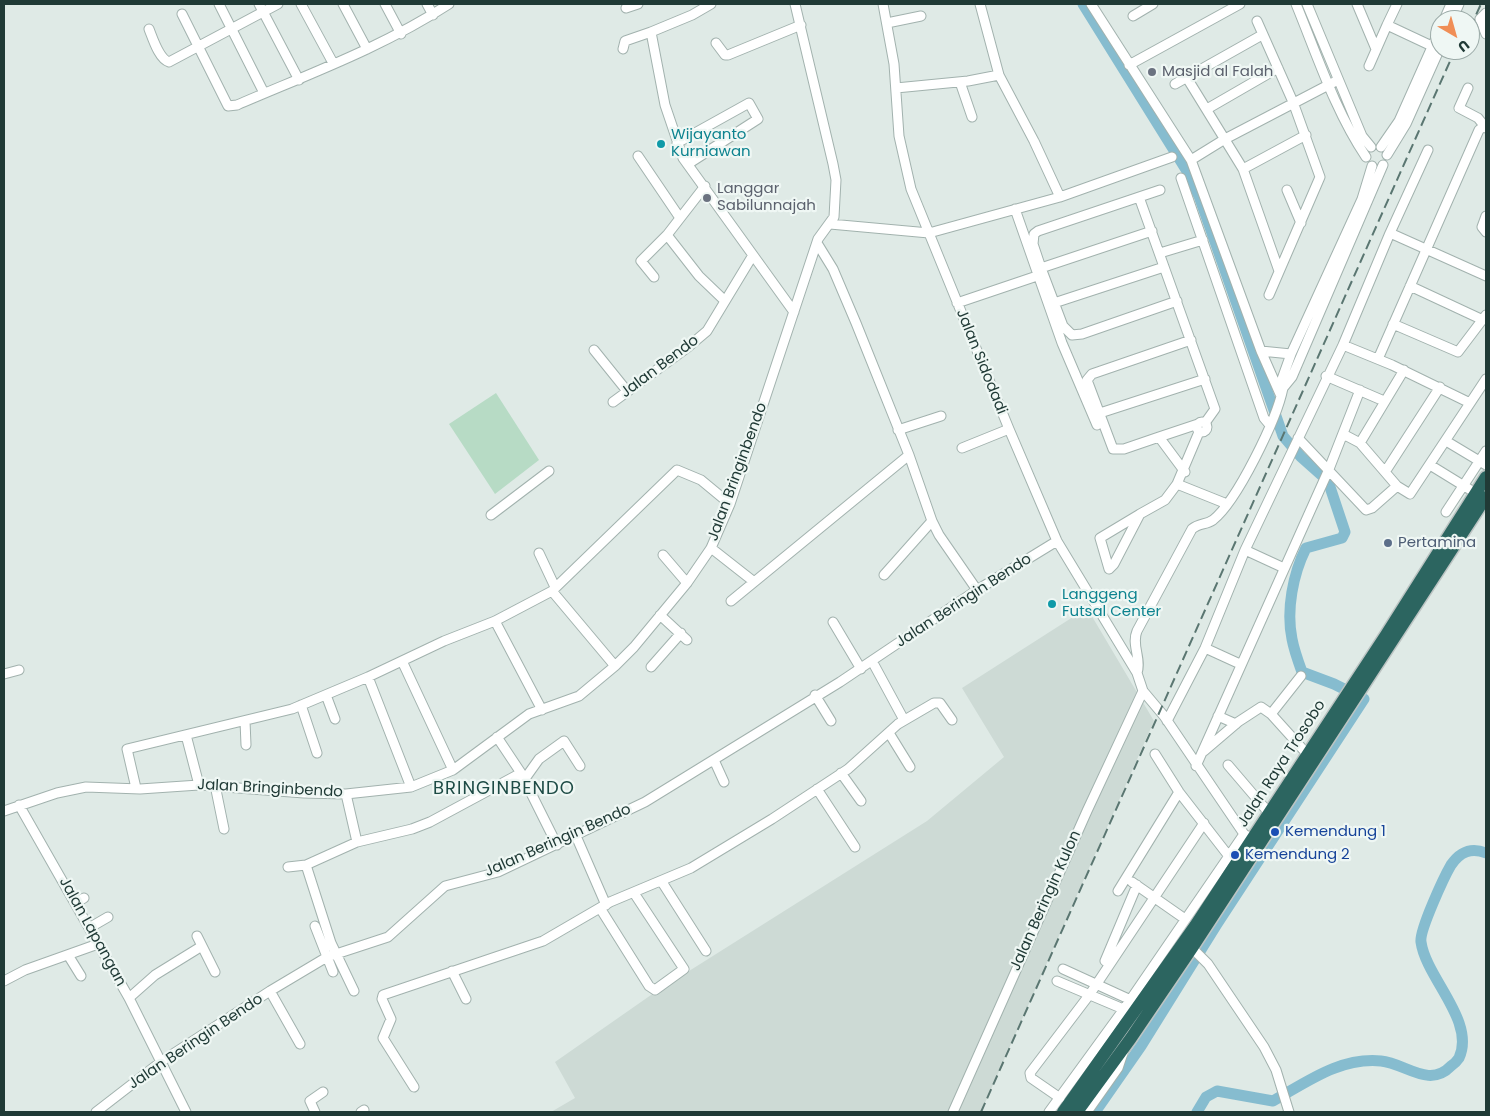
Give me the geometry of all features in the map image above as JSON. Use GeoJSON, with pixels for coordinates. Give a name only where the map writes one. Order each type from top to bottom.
{"type":"FeatureCollection","features":[{"type":"Feature","properties":{"kind":"highway","name":"Jalan Raya Trosobo"},"geometry":{"type":"LineString","coordinates":[[1063,1112],[1080,1107],[1196,952],[1354,693],[1481,495],[1486,477]]}},
{"type":"Feature","properties":{"kind":"highway","name":"Jalan Raya Trosobo"},"geometry":{"type":"LineString","coordinates":[[1080,1107],[1132,1007],[1231,860],[1248,836],[1269,813],[1308,755],[1354,693]]}},
{"type":"Feature","properties":{"kind":"street"},"geometry":{"type":"LineString","coordinates":[[219,4],[264,93]]}},
{"type":"Feature","properties":{"kind":"street"},"geometry":{"type":"LineString","coordinates":[[149,29],[159,51],[167,62],[230,28],[261,8],[278,4]]}},
{"type":"Feature","properties":{"kind":"street"},"geometry":{"type":"LineString","coordinates":[[301,4],[333,63]]}},
{"type":"Feature","properties":{"kind":"street"},"geometry":{"type":"LineString","coordinates":[[343,4],[367,49]]}},
{"type":"Feature","properties":{"kind":"street"},"geometry":{"type":"LineString","coordinates":[[386,4],[401,34]]}},
{"type":"Feature","properties":{"kind":"street"},"geometry":{"type":"LineString","coordinates":[[427,4],[432,15]]}},
{"type":"Feature","properties":{"kind":"street"},"geometry":{"type":"LineString","coordinates":[[182,14],[228,106],[237,105],[299,80],[333,63],[401,34],[449,4]]}},
{"type":"Feature","properties":{"kind":"street"},"geometry":{"type":"LineString","coordinates":[[626,8],[638,4]]}},
{"type":"Feature","properties":{"kind":"street"},"geometry":{"type":"LineString","coordinates":[[623,49],[625,41],[692,15],[711,4]]}},
{"type":"Feature","properties":{"kind":"street"},"geometry":{"type":"LineString","coordinates":[[796,4],[835,172],[834,218],[826,228]]}},
{"type":"Feature","properties":{"kind":"street","name":"Jalan Sidodadi"},"geometry":{"type":"LineString","coordinates":[[883,4],[896,88],[899,136],[904,166],[957,303],[1057,541]]}},
{"type":"Feature","properties":{"kind":"street"},"geometry":{"type":"LineString","coordinates":[[980,4],[999,75],[1060,197]]}},
{"type":"Feature","properties":{"kind":"street"},"geometry":{"type":"LineString","coordinates":[[1091,4],[1191,160],[1261,351],[1281,396]]}},
{"type":"Feature","properties":{"kind":"street"},"geometry":{"type":"LineString","coordinates":[[1129,65],[1240,4]]}},
{"type":"Feature","properties":{"kind":"street"},"geometry":{"type":"LineString","coordinates":[[1296,4],[1329,85],[1353,136],[1372,166]]}},
{"type":"Feature","properties":{"kind":"street"},"geometry":{"type":"LineString","coordinates":[[1307,4],[1362,136],[1371,147]]}},
{"type":"Feature","properties":{"kind":"street"},"geometry":{"type":"LineString","coordinates":[[1357,4],[1376,49]]}},
{"type":"Feature","properties":{"kind":"street"},"geometry":{"type":"LineString","coordinates":[[1369,66],[1397,4]]}},
{"type":"Feature","properties":{"kind":"street"},"geometry":{"type":"LineString","coordinates":[[1133,16],[1148,5]]}},
{"type":"Feature","properties":{"kind":"street"},"geometry":{"type":"LineString","coordinates":[[261,8],[299,80]]}},
{"type":"Feature","properties":{"kind":"street"},"geometry":{"type":"LineString","coordinates":[[1486,12],[1480,20],[1486,34]]}},
{"type":"Feature","properties":{"kind":"street"},"geometry":{"type":"LineString","coordinates":[[887,23],[921,16]]}},
{"type":"Feature","properties":{"kind":"street"},"geometry":{"type":"LineString","coordinates":[[1257,21],[1293,102],[1320,177],[1269,295]]}},
{"type":"Feature","properties":{"kind":"street"},"geometry":{"type":"LineString","coordinates":[[716,43],[725,55],[802,25]]}},
{"type":"Feature","properties":{"kind":"street"},"geometry":{"type":"LineString","coordinates":[[1387,25],[1430,45]]}},
{"type":"Feature","properties":{"kind":"street"},"geometry":{"type":"LineString","coordinates":[[651,32],[664,106],[677,144],[688,164],[794,312]]}},
{"type":"Feature","properties":{"kind":"street"},"geometry":{"type":"LineString","coordinates":[[1175,84],[1262,35]]}},
{"type":"Feature","properties":{"kind":"street"},"geometry":{"type":"LineString","coordinates":[[1381,147],[1399,121],[1431,60]]}},
{"type":"Feature","properties":{"kind":"street"},"geometry":{"type":"LineString","coordinates":[[1292,360],[1387,155],[1406,124],[1432,60]]}},
{"type":"Feature","properties":{"kind":"street"},"geometry":{"type":"LineString","coordinates":[[1207,109],[1278,68]]}},
{"type":"Feature","properties":{"kind":"street"},"geometry":{"type":"LineString","coordinates":[[896,88],[960,82],[999,75]]}},
{"type":"Feature","properties":{"kind":"street"},"geometry":{"type":"LineString","coordinates":[[1187,78],[1243,169],[1280,271]]}},
{"type":"Feature","properties":{"kind":"street"},"geometry":{"type":"LineString","coordinates":[[1191,160],[1225,139],[1338,80]]}},
{"type":"Feature","properties":{"kind":"street"},"geometry":{"type":"LineString","coordinates":[[960,82],[972,117]]}},
{"type":"Feature","properties":{"kind":"street"},"geometry":{"type":"LineString","coordinates":[[1378,359],[1479,130],[1485,127],[1478,118],[1459,108],[1468,88]]}},
{"type":"Feature","properties":{"kind":"street"},"geometry":{"type":"LineString","coordinates":[[677,144],[749,103],[758,119],[688,164]]}},
{"type":"Feature","properties":{"kind":"street"},"geometry":{"type":"LineString","coordinates":[[1243,169],[1306,136]]}},
{"type":"Feature","properties":{"kind":"street"},"geometry":{"type":"LineString","coordinates":[[1366,157],[1371,147]]}},
{"type":"Feature","properties":{"kind":"street"},"geometry":{"type":"LineString","coordinates":[[1371,147],[1381,147]]}},
{"type":"Feature","properties":{"kind":"street"},"geometry":{"type":"LineString","coordinates":[[1381,147],[1387,155]]}},
{"type":"Feature","properties":{"kind":"street"},"geometry":{"type":"LineString","coordinates":[[1167,721],[1205,648],[1245,550],[1342,345],[1428,150]]}},
{"type":"Feature","properties":{"kind":"street"},"geometry":{"type":"LineString","coordinates":[[638,156],[680,218]]}},
{"type":"Feature","properties":{"kind":"street"},"geometry":{"type":"LineString","coordinates":[[826,228],[929,233],[1060,197],[1172,157]]}},
{"type":"Feature","properties":{"kind":"street"},"geometry":{"type":"LineString","coordinates":[[1372,166],[1383,165]]}},
{"type":"Feature","properties":{"kind":"street"},"geometry":{"type":"LineString","coordinates":[[1137,674],[1139,668],[1134,640],[1137,631],[1192,529],[1199,524],[1212,521],[1227,504],[1272,421],[1281,396],[1292,377],[1292,360],[1362,200],[1372,166]]}},
{"type":"Feature","properties":{"kind":"street"},"geometry":{"type":"LineString","coordinates":[[1181,178],[1264,418],[1272,421]]}},
{"type":"Feature","properties":{"kind":"street"},"geometry":{"type":"LineString","coordinates":[[654,277],[641,261],[667,235],[705,186]]}},
{"type":"Feature","properties":{"kind":"street"},"geometry":{"type":"LineString","coordinates":[[1160,190],[1038,231],[1034,234],[1033,244],[1039,272],[1063,326],[1069,334],[1075,336],[1177,301]]}},
{"type":"Feature","properties":{"kind":"street"},"geometry":{"type":"LineString","coordinates":[[1287,190],[1301,223]]}},
{"type":"Feature","properties":{"kind":"street"},"geometry":{"type":"LineString","coordinates":[[1139,197],[1215,409],[1202,427],[1181,475],[1164,500],[1140,514],[1100,538],[1110,569],[1140,514]]}},
{"type":"Feature","properties":{"kind":"street"},"geometry":{"type":"LineString","coordinates":[[1015,209],[1039,272],[1062,343],[1097,426]]}},
{"type":"Feature","properties":{"kind":"street"},"geometry":{"type":"LineString","coordinates":[[1486,216],[1482,227],[1486,232]]}},
{"type":"Feature","properties":{"kind":"street","name":"Jalan Bringinbendo"},"geometry":{"type":"LineString","coordinates":[[4,811],[57,793],[86,787],[132,788],[216,785],[304,793],[346,794],[411,787],[453,770],[498,738],[516,722],[579,696],[615,666],[687,583],[710,548],[730,504],[817,243],[826,228]]}},
{"type":"Feature","properties":{"kind":"street"},"geometry":{"type":"LineString","coordinates":[[957,303],[1152,231]]}},
{"type":"Feature","properties":{"kind":"street"},"geometry":{"type":"LineString","coordinates":[[1390,233],[1486,276]]}},
{"type":"Feature","properties":{"kind":"street"},"geometry":{"type":"LineString","coordinates":[[667,235],[699,276],[724,300]]}},
{"type":"Feature","properties":{"kind":"street"},"geometry":{"type":"LineString","coordinates":[[1160,253],[1203,240]]}},
{"type":"Feature","properties":{"kind":"street"},"geometry":{"type":"LineString","coordinates":[[817,243],[833,269],[909,455],[932,521],[939,535],[977,590]]}},
{"type":"Feature","properties":{"kind":"street","name":"Jalan Bendo"},"geometry":{"type":"LineString","coordinates":[[613,402],[707,331],[715,320],[724,300],[753,255]]}},
{"type":"Feature","properties":{"kind":"street"},"geometry":{"type":"LineString","coordinates":[[1054,303],[1164,267]]}},
{"type":"Feature","properties":{"kind":"street"},"geometry":{"type":"LineString","coordinates":[[1393,324],[1458,352],[1484,318],[1410,286]]}},
{"type":"Feature","properties":{"kind":"street"},"geometry":{"type":"LineString","coordinates":[[1191,340],[1092,374],[1088,377],[1087,384],[1112,446],[1116,450],[1202,427]]}},
{"type":"Feature","properties":{"kind":"street"},"geometry":{"type":"LineString","coordinates":[[1342,345],[1404,370],[1470,403]]}},
{"type":"Feature","properties":{"kind":"street"},"geometry":{"type":"LineString","coordinates":[[594,350],[627,391]]}},
{"type":"Feature","properties":{"kind":"street"},"geometry":{"type":"LineString","coordinates":[[1261,351],[1292,360]]}},
{"type":"Feature","properties":{"kind":"street"},"geometry":{"type":"LineString","coordinates":[[1360,443],[1404,370]]}},
{"type":"Feature","properties":{"kind":"street"},"geometry":{"type":"LineString","coordinates":[[1326,376],[1384,401]]}},
{"type":"Feature","properties":{"kind":"street"},"geometry":{"type":"LineString","coordinates":[[1100,413],[1204,379]]}},
{"type":"Feature","properties":{"kind":"street"},"geometry":{"type":"LineString","coordinates":[[1343,434],[1360,443],[1397,486],[1410,494],[1486,379]]}},
{"type":"Feature","properties":{"kind":"street"},"geometry":{"type":"LineString","coordinates":[[1385,472],[1440,388]]}},
{"type":"Feature","properties":{"kind":"street"},"geometry":{"type":"LineString","coordinates":[[1196,766],[1343,434],[1360,390]]}},
{"type":"Feature","properties":{"kind":"street"},"geometry":{"type":"LineString","coordinates":[[898,430],[941,416]]}},
{"type":"Feature","properties":{"kind":"street"},"geometry":{"type":"LineString","coordinates":[[962,448],[1009,429]]}},
{"type":"Feature","properties":{"kind":"street"},"geometry":{"type":"LineString","coordinates":[[1159,437],[1181,475],[1227,504]]}},
{"type":"Feature","properties":{"kind":"street"},"geometry":{"type":"LineString","coordinates":[[1446,441],[1483,463]]}},
{"type":"Feature","properties":{"kind":"street"},"geometry":{"type":"LineString","coordinates":[[1295,444],[1325,475],[1366,510],[1372,508],[1397,486]]}},
{"type":"Feature","properties":{"kind":"street"},"geometry":{"type":"LineString","coordinates":[[1446,512],[1483,463],[1486,451]]}},
{"type":"Feature","properties":{"kind":"street"},"geometry":{"type":"LineString","coordinates":[[731,601],[909,455]]}},
{"type":"Feature","properties":{"kind":"street"},"geometry":{"type":"LineString","coordinates":[[1430,465],[1481,495]]}},
{"type":"Feature","properties":{"kind":"street"},"geometry":{"type":"LineString","coordinates":[[132,788],[126,750],[301,706],[444,641],[495,621],[554,589],[677,470],[701,480],[730,504]]}},
{"type":"Feature","properties":{"kind":"street"},"geometry":{"type":"LineString","coordinates":[[491,515],[549,471]]}},
{"type":"Feature","properties":{"kind":"street"},"geometry":{"type":"LineString","coordinates":[[884,576],[932,521]]}},
{"type":"Feature","properties":{"kind":"street"},"geometry":{"type":"LineString","coordinates":[[1057,541],[1137,674],[1143,691],[1167,721],[1196,766],[1248,836]]}},
{"type":"Feature","properties":{"kind":"street","name":"Jalan Beringin Bendo"},"geometry":{"type":"LineString","coordinates":[[96,1112],[162,1061],[270,991],[331,956],[388,937],[445,886],[498,872],[645,802],[872,661],[977,590],[1057,541]]}},
{"type":"Feature","properties":{"kind":"street"},"geometry":{"type":"LineString","coordinates":[[710,548],[753,582]]}},
{"type":"Feature","properties":{"kind":"street"},"geometry":{"type":"LineString","coordinates":[[1245,550],[1284,568]]}},
{"type":"Feature","properties":{"kind":"street"},"geometry":{"type":"LineString","coordinates":[[539,553],[554,589],[615,666]]}},
{"type":"Feature","properties":{"kind":"street"},"geometry":{"type":"LineString","coordinates":[[663,555],[687,583]]}},
{"type":"Feature","properties":{"kind":"street"},"geometry":{"type":"LineString","coordinates":[[651,666],[684,637],[660,615]]}},
{"type":"Feature","properties":{"kind":"street"},"geometry":{"type":"LineString","coordinates":[[495,621],[542,710]]}},
{"type":"Feature","properties":{"kind":"street"},"geometry":{"type":"LineString","coordinates":[[834,622],[860,668]]}},
{"type":"Feature","properties":{"kind":"street"},"geometry":{"type":"LineString","coordinates":[[1205,648],[1240,664]]}},
{"type":"Feature","properties":{"kind":"street"},"geometry":{"type":"LineString","coordinates":[[402,661],[453,770]]}},
{"type":"Feature","properties":{"kind":"street"},"geometry":{"type":"LineString","coordinates":[[872,661],[904,720]]}},
{"type":"Feature","properties":{"kind":"street"},"geometry":{"type":"LineString","coordinates":[[4,674],[19,670]]}},
{"type":"Feature","properties":{"kind":"street"},"geometry":{"type":"LineString","coordinates":[[1271,714],[1300,676]]}},
{"type":"Feature","properties":{"kind":"street"},"geometry":{"type":"LineString","coordinates":[[368,677],[411,787]]}},
{"type":"Feature","properties":{"kind":"street","name":"Jalan Beringin Kulon"},"geometry":{"type":"LineString","coordinates":[[953,1112],[1087,811],[1143,691]]}},
{"type":"Feature","properties":{"kind":"street"},"geometry":{"type":"LineString","coordinates":[[326,695],[335,719]]}},
{"type":"Feature","properties":{"kind":"street"},"geometry":{"type":"LineString","coordinates":[[815,695],[831,721]]}},
{"type":"Feature","properties":{"kind":"street"},"geometry":{"type":"LineString","coordinates":[[414,1087],[383,1038],[391,1019],[382,997],[452,971],[543,941],[603,907],[662,882],[719,852],[841,773],[904,720],[938,702],[952,720]]}},
{"type":"Feature","properties":{"kind":"street"},"geometry":{"type":"LineString","coordinates":[[301,706],[317,753]]}},
{"type":"Feature","properties":{"kind":"street"},"geometry":{"type":"LineString","coordinates":[[1202,753],[1258,708],[1264,708],[1308,755]]}},
{"type":"Feature","properties":{"kind":"street"},"geometry":{"type":"LineString","coordinates":[[1218,716],[1236,724]]}},
{"type":"Feature","properties":{"kind":"street"},"geometry":{"type":"LineString","coordinates":[[245,721],[246,745]]}},
{"type":"Feature","properties":{"kind":"street"},"geometry":{"type":"LineString","coordinates":[[888,733],[910,767]]}},
{"type":"Feature","properties":{"kind":"street"},"geometry":{"type":"LineString","coordinates":[[186,735],[199,785]]}},
{"type":"Feature","properties":{"kind":"street"},"geometry":{"type":"LineString","coordinates":[[498,738],[523,777],[557,845]]}},
{"type":"Feature","properties":{"kind":"street"},"geometry":{"type":"LineString","coordinates":[[288,867],[306,865],[357,842],[412,829],[430,822],[523,777],[539,759],[564,741],[580,766]]}},
{"type":"Feature","properties":{"kind":"street"},"geometry":{"type":"LineString","coordinates":[[1049,1112],[1132,1007],[1185,919],[1231,860],[1204,822],[1179,792],[1155,754]]}},
{"type":"Feature","properties":{"kind":"street"},"geometry":{"type":"LineString","coordinates":[[714,760],[724,782]]}},
{"type":"Feature","properties":{"kind":"street"},"geometry":{"type":"LineString","coordinates":[[1228,765],[1269,813]]}},
{"type":"Feature","properties":{"kind":"street"},"geometry":{"type":"LineString","coordinates":[[841,773],[861,801]]}},
{"type":"Feature","properties":{"kind":"street"},"geometry":{"type":"LineString","coordinates":[[216,785],[224,829]]}},
{"type":"Feature","properties":{"kind":"street"},"geometry":{"type":"LineString","coordinates":[[817,789],[855,847]]}},
{"type":"Feature","properties":{"kind":"street"},"geometry":{"type":"LineString","coordinates":[[1118,891],[1179,792]]}},
{"type":"Feature","properties":{"kind":"street"},"geometry":{"type":"LineString","coordinates":[[346,794],[357,842]]}},
{"type":"Feature","properties":{"kind":"street","name":"Jalan Lapangan"},"geometry":{"type":"LineString","coordinates":[[19,805],[72,888],[75,903],[129,998],[186,1112]]}},
{"type":"Feature","properties":{"kind":"street"},"geometry":{"type":"LineString","coordinates":[[1096,982],[1204,822]]}},
{"type":"Feature","properties":{"kind":"street"},"geometry":{"type":"LineString","coordinates":[[576,836],[603,907],[649,986],[655,990],[684,969],[634,893]]}},
{"type":"Feature","properties":{"kind":"street"},"geometry":{"type":"LineString","coordinates":[[306,865],[331,943],[333,972]]}},
{"type":"Feature","properties":{"kind":"street"},"geometry":{"type":"LineString","coordinates":[[1126,878],[1185,919]]}},
{"type":"Feature","properties":{"kind":"street"},"geometry":{"type":"LineString","coordinates":[[662,882],[706,951]]}},
{"type":"Feature","properties":{"kind":"street"},"geometry":{"type":"LineString","coordinates":[[1060,1098],[1031,1078],[1030,1073],[1090,994],[1137,885]]}},
{"type":"Feature","properties":{"kind":"street"},"geometry":{"type":"LineString","coordinates":[[75,903],[84,898]]}},
{"type":"Feature","properties":{"kind":"street"},"geometry":{"type":"LineString","coordinates":[[89,928],[108,917]]}},
{"type":"Feature","properties":{"kind":"street"},"geometry":{"type":"LineString","coordinates":[[315,926],[331,956],[354,991]]}},
{"type":"Feature","properties":{"kind":"street"},"geometry":{"type":"LineString","coordinates":[[197,936],[214,972]]}},
{"type":"Feature","properties":{"kind":"street"},"geometry":{"type":"LineString","coordinates":[[4,981],[25,970],[98,944]]}},
{"type":"Feature","properties":{"kind":"street"},"geometry":{"type":"LineString","coordinates":[[129,998],[155,975],[202,946]]}},
{"type":"Feature","properties":{"kind":"street"},"geometry":{"type":"LineString","coordinates":[[1196,952],[1208,964],[1264,1047],[1276,1070],[1288,1110]]}},
{"type":"Feature","properties":{"kind":"street"},"geometry":{"type":"LineString","coordinates":[[68,955],[81,976]]}},
{"type":"Feature","properties":{"kind":"street"},"geometry":{"type":"LineString","coordinates":[[1063,969],[1096,982],[1132,1007]]}},
{"type":"Feature","properties":{"kind":"street"},"geometry":{"type":"LineString","coordinates":[[452,971],[466,999]]}},
{"type":"Feature","properties":{"kind":"street"},"geometry":{"type":"LineString","coordinates":[[1057,981],[1132,1007]]}},
{"type":"Feature","properties":{"kind":"street"},"geometry":{"type":"LineString","coordinates":[[270,991],[300,1044]]}},
{"type":"Feature","properties":{"kind":"street"},"geometry":{"type":"LineString","coordinates":[[315,1112],[310,1101],[323,1092]]}},
{"type":"Feature","properties":{"kind":"shaded area"},"geometry":{"type":"Polygon","coordinates":[[[1087,608],[1154,721],[981,1112],[551,1112],[575,1098],[555,1062],[651,995],[927,821],[1004,757],[962,688],[1087,608]]]}},
{"type":"Feature","properties":{"kind":"green space"},"geometry":{"type":"Polygon","coordinates":[[[496,393],[539,460],[495,494],[449,424],[496,393]]]}},
{"type":"Feature","properties":{"kind":"waterway"},"geometry":{"type":"LineString","coordinates":[[1083,4],[1187,171],[1199,196],[1283,436],[1301,457],[1328,481],[1345,532],[1342,538],[1306,548],[1294,581],[1290,604],[1290,628],[1302,672],[1334,684],[1364,699],[1217,924],[1141,1046],[1095,1112]]}},
{"type":"Feature","properties":{"kind":"waterway"},"geometry":{"type":"LineString","coordinates":[[1197,1112],[1206,1097],[1217,1091],[1273,1101],[1324,1072],[1352,1063],[1381,1061],[1426,1075],[1443,1072],[1454,1063],[1459,1058],[1462,1044],[1461,1029],[1456,1015],[1431,970],[1425,956],[1421,936],[1438,892],[1454,861],[1466,852],[1481,851],[1486,853]]}},
{"type":"Feature","properties":{"kind":"railway"},"geometry":{"type":"LineString","coordinates":[[1478,10],[1481,4]]}},
{"type":"Feature","properties":{"kind":"railway"},"geometry":{"type":"LineString","coordinates":[[981,1112],[1451,60]]}},
{"type":"Feature","properties":{"kind":"place","name":"Masjid al Falah"},"geometry":{"type":"Point","coordinates":[1152,72]}},
{"type":"Feature","properties":{"kind":"place","name":"Wijayanto Kurniawan"},"geometry":{"type":"Point","coordinates":[661,144]}},
{"type":"Feature","properties":{"kind":"place","name":"Langgar Sabilunnajah"},"geometry":{"type":"Point","coordinates":[707,198]}},
{"type":"Feature","properties":{"kind":"place","name":"Pertamina"},"geometry":{"type":"Point","coordinates":[1388,543]}},
{"type":"Feature","properties":{"kind":"place","name":"Langgeng Futsal Center"},"geometry":{"type":"Point","coordinates":[1052,604]}},
{"type":"Feature","properties":{"kind":"place","name":"Kemendung 1"},"geometry":{"type":"Point","coordinates":[1275,832]}},
{"type":"Feature","properties":{"kind":"place","name":"Kemendung 2"},"geometry":{"type":"Point","coordinates":[1235,855]}},
{"type":"Feature","properties":{"kind":"district","name":"BRINGINBENDO"},"geometry":{"type":"Point","coordinates":[504,789]}}]}
